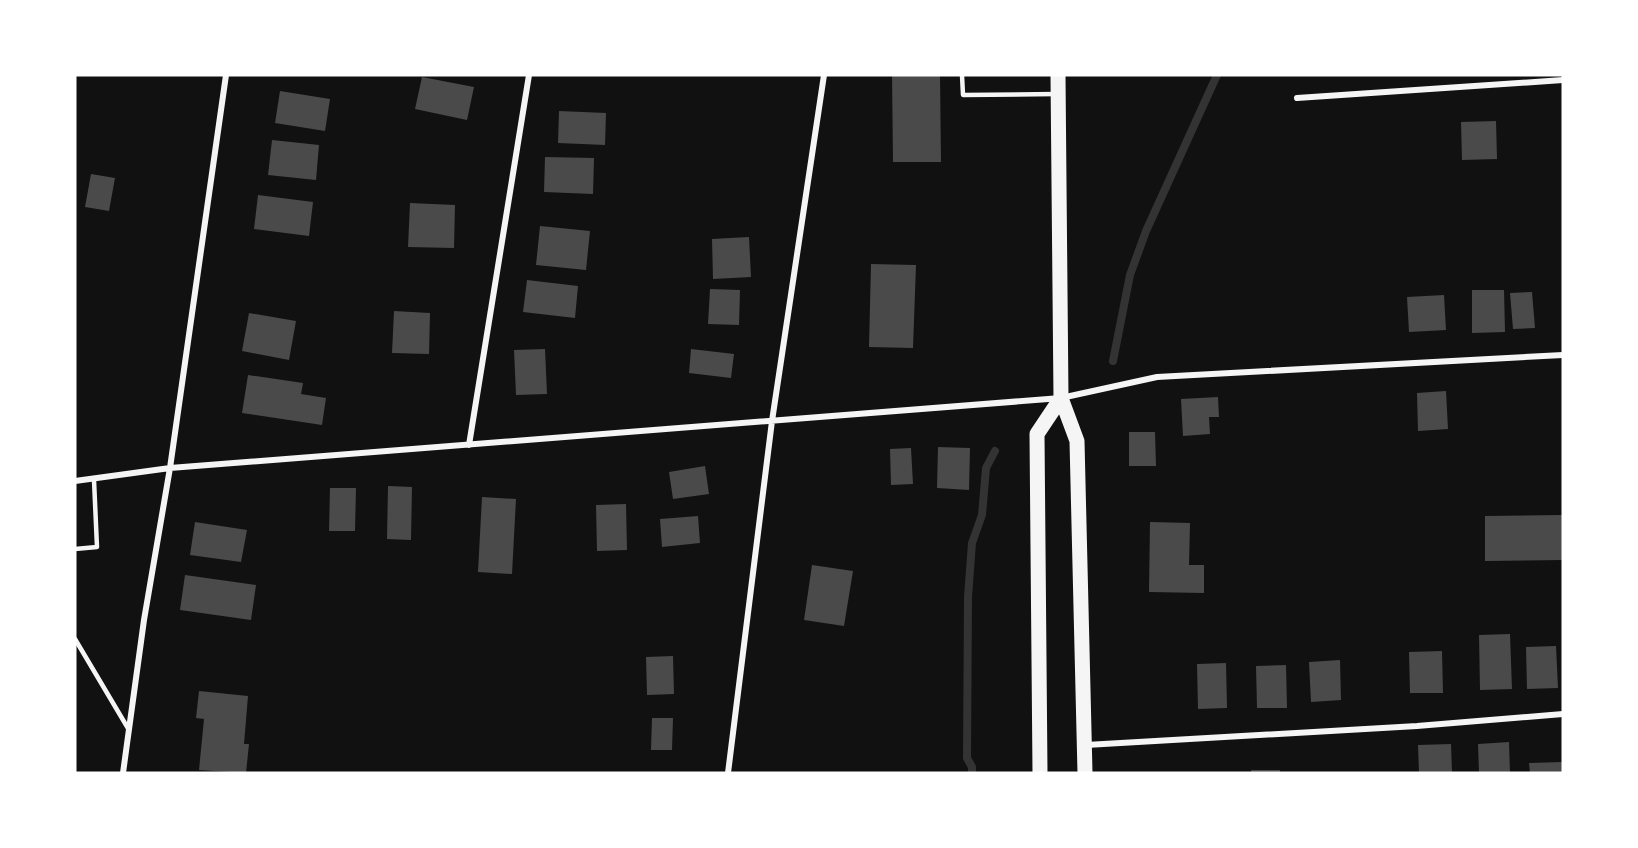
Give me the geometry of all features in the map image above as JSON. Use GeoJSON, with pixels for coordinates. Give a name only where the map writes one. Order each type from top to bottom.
{"type":"FeatureCollection","features":[{"type":"Feature","properties":{"kind":"main road"},"geometry":{"type":"LineString","coordinates":[[1058,75],[1061,398],[1077,441],[1085,773]]}},
{"type":"Feature","properties":{"kind":"main road"},"geometry":{"type":"LineString","coordinates":[[1040,773],[1037,434],[1061,398]]}},
{"type":"Feature","properties":{"kind":"street"},"geometry":{"type":"LineString","coordinates":[[123,773],[144,620],[170,468],[226,75]]}},
{"type":"Feature","properties":{"kind":"street"},"geometry":{"type":"LineString","coordinates":[[470,445],[529,75]]}},
{"type":"Feature","properties":{"kind":"street"},"geometry":{"type":"LineString","coordinates":[[728,773],[772,421],[824,75]]}},
{"type":"Feature","properties":{"kind":"street"},"geometry":{"type":"LineString","coordinates":[[1297,98],[1563,80]]}},
{"type":"Feature","properties":{"kind":"street"},"geometry":{"type":"LineString","coordinates":[[75,481],[170,468],[1061,398],[1157,378],[1563,355]]}},
{"type":"Feature","properties":{"kind":"street"},"geometry":{"type":"LineString","coordinates":[[1086,745],[1417,726],[1563,714]]}},
{"type":"Feature","properties":{"kind":"lane"},"geometry":{"type":"LineString","coordinates":[[962,75],[963,95],[1058,94]]}},
{"type":"Feature","properties":{"kind":"lane"},"geometry":{"type":"LineString","coordinates":[[75,549],[97,547],[94,480]]}},
{"type":"Feature","properties":{"kind":"lane"},"geometry":{"type":"LineString","coordinates":[[75,639],[129,730]]}},
{"type":"Feature","properties":{"kind":"building"},"geometry":{"type":"Polygon","coordinates":[[[892,75],[940,75],[941,162],[893,162],[892,75]]]}},
{"type":"Feature","properties":{"kind":"building"},"geometry":{"type":"Polygon","coordinates":[[[422,77],[474,87],[467,120],[415,109],[422,77]]]}},
{"type":"Feature","properties":{"kind":"building"},"geometry":{"type":"Polygon","coordinates":[[[280,91],[330,99],[325,131],[275,123],[280,91]]]}},
{"type":"Feature","properties":{"kind":"building"},"geometry":{"type":"Polygon","coordinates":[[[559,111],[606,113],[605,145],[558,143],[559,111]]]}},
{"type":"Feature","properties":{"kind":"building"},"geometry":{"type":"Polygon","coordinates":[[[1496,121],[1497,159],[1462,160],[1461,122],[1496,121]]]}},
{"type":"Feature","properties":{"kind":"building"},"geometry":{"type":"Polygon","coordinates":[[[272,140],[319,145],[316,180],[268,175],[272,140]]]}},
{"type":"Feature","properties":{"kind":"building"},"geometry":{"type":"Polygon","coordinates":[[[545,157],[594,158],[593,194],[544,192],[545,157]]]}},
{"type":"Feature","properties":{"kind":"building"},"geometry":{"type":"Polygon","coordinates":[[[91,174],[115,178],[109,211],[85,207],[91,174]]]}},
{"type":"Feature","properties":{"kind":"building"},"geometry":{"type":"Polygon","coordinates":[[[258,195],[313,202],[309,236],[254,229],[258,195]]]}},
{"type":"Feature","properties":{"kind":"building"},"geometry":{"type":"Polygon","coordinates":[[[410,203],[455,205],[454,248],[408,247],[410,203]]]}},
{"type":"Feature","properties":{"kind":"building"},"geometry":{"type":"Polygon","coordinates":[[[540,226],[590,231],[586,270],[536,265],[540,226]]]}},
{"type":"Feature","properties":{"kind":"building"},"geometry":{"type":"Polygon","coordinates":[[[749,237],[751,277],[713,279],[712,239],[749,237]]]}},
{"type":"Feature","properties":{"kind":"building"},"geometry":{"type":"Polygon","coordinates":[[[871,264],[916,265],[913,348],[869,347],[871,264]]]}},
{"type":"Feature","properties":{"kind":"building"},"geometry":{"type":"Polygon","coordinates":[[[527,280],[578,286],[575,318],[523,312],[527,280]]]}},
{"type":"Feature","properties":{"kind":"building"},"geometry":{"type":"Polygon","coordinates":[[[710,289],[740,290],[739,325],[708,324],[710,289]]]}},
{"type":"Feature","properties":{"kind":"building"},"geometry":{"type":"Polygon","coordinates":[[[1472,290],[1504,290],[1505,332],[1472,333],[1472,290]]]}},
{"type":"Feature","properties":{"kind":"building"},"geometry":{"type":"Polygon","coordinates":[[[1532,292],[1535,328],[1513,329],[1510,293],[1532,292]]]}},
{"type":"Feature","properties":{"kind":"building"},"geometry":{"type":"Polygon","coordinates":[[[1444,295],[1446,330],[1409,332],[1407,297],[1444,295]]]}},
{"type":"Feature","properties":{"kind":"building"},"geometry":{"type":"Polygon","coordinates":[[[394,311],[430,313],[429,354],[392,353],[394,311]]]}},
{"type":"Feature","properties":{"kind":"building"},"geometry":{"type":"Polygon","coordinates":[[[249,313],[296,321],[289,360],[242,351],[249,313]]]}},
{"type":"Feature","properties":{"kind":"building"},"geometry":{"type":"Polygon","coordinates":[[[545,349],[547,394],[516,395],[514,350],[545,349]]]}},
{"type":"Feature","properties":{"kind":"building"},"geometry":{"type":"Polygon","coordinates":[[[691,349],[734,354],[731,378],[689,373],[691,349]]]}},
{"type":"Feature","properties":{"kind":"building"},"geometry":{"type":"Polygon","coordinates":[[[248,375],[303,383],[301,394],[326,398],[322,425],[242,413],[248,375]]]}},
{"type":"Feature","properties":{"kind":"building"},"geometry":{"type":"Polygon","coordinates":[[[1446,391],[1448,429],[1418,431],[1417,393],[1446,391]]]}},
{"type":"Feature","properties":{"kind":"building"},"geometry":{"type":"Polygon","coordinates":[[[1218,397],[1219,417],[1209,417],[1210,434],[1183,436],[1181,399],[1218,397]]]}},
{"type":"Feature","properties":{"kind":"building"},"geometry":{"type":"Polygon","coordinates":[[[1129,432],[1155,432],[1156,466],[1129,466],[1129,432]]]}},
{"type":"Feature","properties":{"kind":"building"},"geometry":{"type":"Polygon","coordinates":[[[938,447],[970,448],[969,490],[937,488],[938,447]]]}},
{"type":"Feature","properties":{"kind":"building"},"geometry":{"type":"Polygon","coordinates":[[[911,448],[913,484],[891,485],[890,449],[911,448]]]}},
{"type":"Feature","properties":{"kind":"building"},"geometry":{"type":"Polygon","coordinates":[[[705,466],[709,494],[673,499],[669,472],[705,466]]]}},
{"type":"Feature","properties":{"kind":"building"},"geometry":{"type":"Polygon","coordinates":[[[388,486],[412,487],[411,540],[387,539],[388,486]]]}},
{"type":"Feature","properties":{"kind":"building"},"geometry":{"type":"Polygon","coordinates":[[[330,488],[356,488],[355,531],[329,531],[330,488]]]}},
{"type":"Feature","properties":{"kind":"building"},"geometry":{"type":"Polygon","coordinates":[[[482,497],[516,499],[512,574],[478,572],[482,497]]]}},
{"type":"Feature","properties":{"kind":"building"},"geometry":{"type":"Polygon","coordinates":[[[626,504],[627,550],[597,551],[596,505],[626,504]]]}},
{"type":"Feature","properties":{"kind":"building"},"geometry":{"type":"Polygon","coordinates":[[[1563,515],[1563,560],[1485,561],[1485,516],[1563,515]]]}},
{"type":"Feature","properties":{"kind":"building"},"geometry":{"type":"Polygon","coordinates":[[[698,516],[700,543],[662,547],[660,519],[698,516]]]}},
{"type":"Feature","properties":{"kind":"building"},"geometry":{"type":"Polygon","coordinates":[[[195,522],[247,530],[241,562],[190,555],[195,522]]]}},
{"type":"Feature","properties":{"kind":"building"},"geometry":{"type":"Polygon","coordinates":[[[1150,522],[1190,523],[1189,565],[1204,565],[1204,593],[1149,592],[1150,522]]]}},
{"type":"Feature","properties":{"kind":"building"},"geometry":{"type":"Polygon","coordinates":[[[812,565],[853,571],[844,626],[804,620],[812,565]]]}},
{"type":"Feature","properties":{"kind":"building"},"geometry":{"type":"Polygon","coordinates":[[[185,575],[256,585],[251,620],[180,610],[185,575]]]}},
{"type":"Feature","properties":{"kind":"building"},"geometry":{"type":"Polygon","coordinates":[[[1510,634],[1512,689],[1480,690],[1479,635],[1510,634]]]}},
{"type":"Feature","properties":{"kind":"building"},"geometry":{"type":"Polygon","coordinates":[[[1556,646],[1558,688],[1527,689],[1526,647],[1556,646]]]}},
{"type":"Feature","properties":{"kind":"building"},"geometry":{"type":"Polygon","coordinates":[[[1442,651],[1443,693],[1410,693],[1409,652],[1442,651]]]}},
{"type":"Feature","properties":{"kind":"building"},"geometry":{"type":"Polygon","coordinates":[[[673,656],[674,694],[647,695],[646,657],[673,656]]]}},
{"type":"Feature","properties":{"kind":"building"},"geometry":{"type":"Polygon","coordinates":[[[1340,660],[1341,700],[1311,702],[1309,662],[1340,660]]]}},
{"type":"Feature","properties":{"kind":"building"},"geometry":{"type":"Polygon","coordinates":[[[1226,663],[1227,708],[1198,709],[1197,664],[1226,663]]]}},
{"type":"Feature","properties":{"kind":"building"},"geometry":{"type":"Polygon","coordinates":[[[1286,665],[1287,708],[1257,708],[1256,666],[1286,665]]]}},
{"type":"Feature","properties":{"kind":"building"},"geometry":{"type":"Polygon","coordinates":[[[199,691],[248,696],[244,744],[249,744],[246,773],[199,770],[204,719],[196,718],[199,691]]]}},
{"type":"Feature","properties":{"kind":"building"},"geometry":{"type":"Polygon","coordinates":[[[652,718],[673,718],[672,750],[651,750],[652,718]]]}},
{"type":"Feature","properties":{"kind":"building"},"geometry":{"type":"Polygon","coordinates":[[[1509,742],[1510,773],[1479,773],[1478,744],[1509,742]]]}},
{"type":"Feature","properties":{"kind":"building"},"geometry":{"type":"Polygon","coordinates":[[[1451,744],[1452,773],[1419,773],[1418,745],[1451,744]]]}},
{"type":"Feature","properties":{"kind":"building"},"geometry":{"type":"Polygon","coordinates":[[[1563,762],[1563,773],[1530,773],[1529,763],[1563,762]]]}},
{"type":"Feature","properties":{"kind":"building"},"geometry":{"type":"Polygon","coordinates":[[[1251,770],[1280,770],[1280,773],[1251,773],[1251,770]]]}},
{"type":"Feature","properties":{"kind":"waterway"},"geometry":{"type":"LineString","coordinates":[[1113,361],[1130,275],[1146,231],[1217,75]]}},
{"type":"Feature","properties":{"kind":"waterway"},"geometry":{"type":"LineString","coordinates":[[972,773],[972,767],[967,758],[968,597],[972,543],[982,515],[986,468],[995,451]]}}]}
